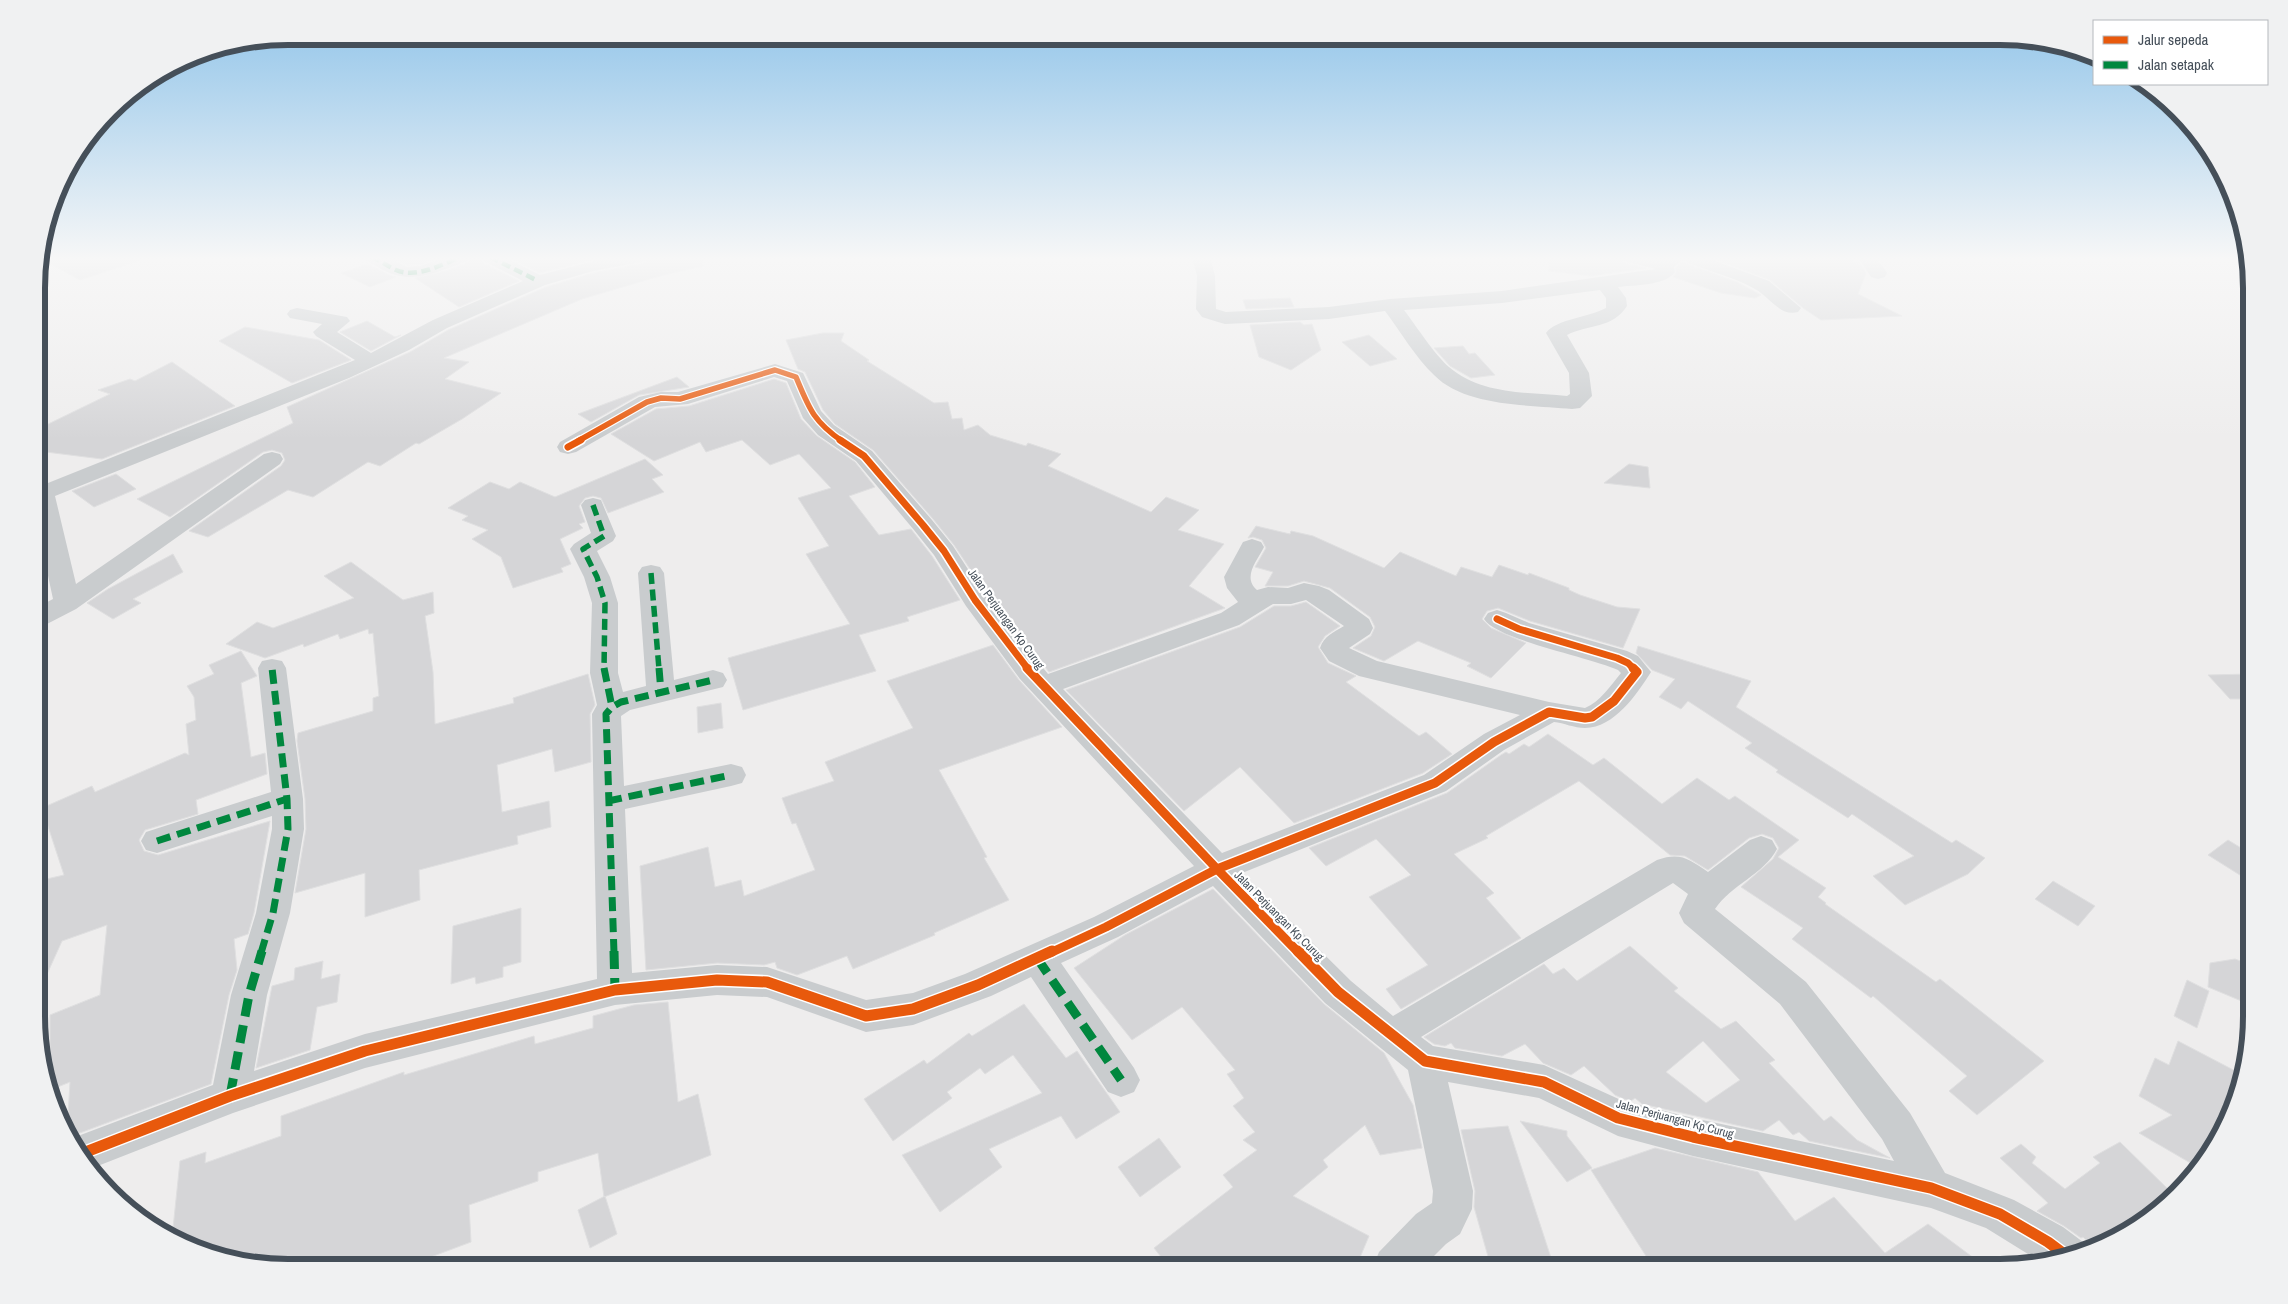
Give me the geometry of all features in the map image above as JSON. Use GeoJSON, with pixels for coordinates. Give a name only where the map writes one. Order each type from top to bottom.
{"type":"FeatureCollection","features":[{"type":"Feature","properties":{"kind":"street"},"geometry":{"type":"LineString","coordinates":[[321,318],[340,321],[324,332],[370,361]]}},
{"type":"Feature","properties":{"kind":"street"},"geometry":{"type":"LineString","coordinates":[[45,492],[370,361],[454,318]]}},
{"type":"Feature","properties":{"kind":"street"},"geometry":{"type":"LineString","coordinates":[[1400,318],[1441,371],[1451,380],[1492,394],[1572,403],[1581,396],[1579,373],[1556,333],[1565,327],[1601,318]]}},
{"type":"Feature","properties":{"kind":"street","name":"Jalan Perjuangan Kp Curug"},"geometry":{"type":"LineString","coordinates":[[568,447],[647,402],[661,398],[680,399],[775,370],[792,374],[796,377],[811,413],[826,430],[864,456],[944,551],[995,627],[1030,672],[1217,869],[1338,992],[1390,1036],[1425,1061],[1544,1082],[1618,1118],[1693,1137],[1931,1188],[2000,1214],[2061,1251]]}},
{"type":"Feature","properties":{"kind":"street"},"geometry":{"type":"LineString","coordinates":[[45,614],[67,603],[272,459]]}},
{"type":"Feature","properties":{"kind":"street"},"geometry":{"type":"LineString","coordinates":[[593,505],[604,536],[583,549],[597,577],[605,603],[604,673],[612,707]]}},
{"type":"Feature","properties":{"kind":"street"},"geometry":{"type":"LineString","coordinates":[[45,511],[67,603]]}},
{"type":"Feature","properties":{"kind":"street"},"geometry":{"type":"LineString","coordinates":[[1252,547],[1235,580],[1237,588],[1256,602]]}},
{"type":"Feature","properties":{"kind":"street"},"geometry":{"type":"LineString","coordinates":[[651,573],[661,692]]}},
{"type":"Feature","properties":{"kind":"street"},"geometry":{"type":"LineString","coordinates":[[1043,686],[1230,619],[1268,595],[1291,596],[1304,591],[1320,596],[1360,625],[1360,628],[1335,644],[1334,648],[1339,654],[1369,669],[1550,712],[1558,711],[1584,718],[1596,716],[1637,672],[1628,662],[1519,629],[1497,619]]}},
{"type":"Feature","properties":{"kind":"street"},"geometry":{"type":"LineString","coordinates":[[230,1096],[249,995],[273,913],[288,829],[288,799],[272,668]]}},
{"type":"Feature","properties":{"kind":"street"},"geometry":{"type":"LineString","coordinates":[[616,990],[606,714],[612,707],[622,702],[714,680]]}},
{"type":"Feature","properties":{"kind":"street"},"geometry":{"type":"LineString","coordinates":[[87,1152],[230,1096],[365,1051],[616,990],[717,980],[767,982],[866,1016],[913,1010],[978,985],[1106,928],[1217,869],[1436,783],[1494,742],[1550,712]]}},
{"type":"Feature","properties":{"kind":"street"},"geometry":{"type":"LineString","coordinates":[[608,802],[730,775]]}},
{"type":"Feature","properties":{"kind":"street"},"geometry":{"type":"LineString","coordinates":[[157,841],[288,799]]}},
{"type":"Feature","properties":{"kind":"street"},"geometry":{"type":"LineString","coordinates":[[1761,849],[1710,891],[1697,908],[1696,913],[1793,993],[1896,1126],[1931,1188]]}},
{"type":"Feature","properties":{"kind":"street"},"geometry":{"type":"LineString","coordinates":[[1390,1036],[1668,869],[1676,868],[1710,891]]}},
{"type":"Feature","properties":{"kind":"street"},"geometry":{"type":"LineString","coordinates":[[1037,958],[1121,1080]]}},
{"type":"Feature","properties":{"kind":"street"},"geometry":{"type":"LineString","coordinates":[[1402,1259],[1431,1229],[1445,1220],[1452,1209],[1453,1191],[1425,1061]]}},
{"type":"Feature","properties":{"kind":"building"},"geometry":{"type":"Polygon","coordinates":[[[476,318],[538,318],[444,358],[469,362],[445,379],[501,393],[462,419],[419,444],[416,443],[380,466],[368,462],[313,497],[288,490],[208,537],[189,531],[281,466],[285,460],[282,453],[272,450],[263,452],[170,517],[137,499],[293,423],[287,407],[410,352],[448,330],[476,318]]]}},
{"type":"Feature","properties":{"kind":"building"},"geometry":{"type":"Polygon","coordinates":[[[1818,318],[1864,318],[1821,320],[1818,318]]]}},
{"type":"Feature","properties":{"kind":"building"},"geometry":{"type":"Polygon","coordinates":[[[367,321],[395,337],[401,335],[371,351],[340,332],[367,321]]]}},
{"type":"Feature","properties":{"kind":"building"},"geometry":{"type":"Polygon","coordinates":[[[1300,322],[1304,325],[1312,324],[1321,350],[1291,370],[1259,357],[1250,325],[1300,322]]]}},
{"type":"Feature","properties":{"kind":"building"},"geometry":{"type":"Polygon","coordinates":[[[245,327],[319,340],[351,360],[292,383],[219,341],[245,327]]]}},
{"type":"Feature","properties":{"kind":"building"},"geometry":{"type":"Polygon","coordinates":[[[823,333],[844,333],[841,341],[869,360],[867,361],[934,403],[948,402],[952,419],[962,418],[964,430],[978,425],[990,435],[1026,446],[1028,443],[1061,454],[1048,466],[1151,512],[1166,497],[1199,510],[1178,530],[1224,544],[1189,586],[1225,608],[1049,672],[986,593],[954,545],[933,519],[873,450],[835,424],[823,410],[805,372],[798,369],[786,340],[823,333]]]}},
{"type":"Feature","properties":{"kind":"building"},"geometry":{"type":"Polygon","coordinates":[[[1369,335],[1397,359],[1370,366],[1342,342],[1369,335]]]}},
{"type":"Feature","properties":{"kind":"building"},"geometry":{"type":"Polygon","coordinates":[[[1463,346],[1469,354],[1475,353],[1495,375],[1471,378],[1450,366],[1434,348],[1463,346]]]}},
{"type":"Feature","properties":{"kind":"building"},"geometry":{"type":"Polygon","coordinates":[[[172,362],[235,406],[102,459],[45,452],[45,426],[110,394],[98,390],[130,379],[135,381],[172,362]]]}},
{"type":"Feature","properties":{"kind":"building"},"geometry":{"type":"Polygon","coordinates":[[[677,377],[689,387],[639,395],[591,422],[578,414],[677,377]]]}},
{"type":"Feature","properties":{"kind":"building"},"geometry":{"type":"Polygon","coordinates":[[[774,379],[786,383],[801,419],[817,436],[855,462],[875,487],[849,496],[879,535],[911,529],[932,556],[960,600],[907,617],[909,621],[859,635],[876,671],[743,710],[728,658],[850,624],[806,554],[829,546],[798,498],[831,488],[799,454],[770,465],[742,440],[706,452],[700,442],[654,461],[611,434],[656,409],[689,406],[774,379]]]}},
{"type":"Feature","properties":{"kind":"building"},"geometry":{"type":"Polygon","coordinates":[[[645,459],[663,475],[652,479],[664,492],[608,513],[601,498],[593,496],[585,498],[579,506],[585,522],[579,524],[583,528],[560,539],[571,564],[561,568],[563,572],[513,588],[501,557],[472,539],[488,530],[462,520],[468,516],[448,508],[490,482],[509,489],[520,482],[555,497],[645,459]]]}},
{"type":"Feature","properties":{"kind":"building"},"geometry":{"type":"Polygon","coordinates":[[[1629,464],[1648,467],[1650,488],[1604,483],[1629,464]]]}},
{"type":"Feature","properties":{"kind":"building"},"geometry":{"type":"Polygon","coordinates":[[[116,474],[136,489],[94,507],[72,491],[116,474]]]}},
{"type":"Feature","properties":{"kind":"building"},"geometry":{"type":"Polygon","coordinates":[[[1256,526],[1290,534],[1291,531],[1313,536],[1384,568],[1400,552],[1456,576],[1461,567],[1492,577],[1499,565],[1528,575],[1529,573],[1569,588],[1569,590],[1580,595],[1617,607],[1640,609],[1623,648],[1530,621],[1498,608],[1487,611],[1482,619],[1491,628],[1526,643],[1491,678],[1467,666],[1471,663],[1418,641],[1384,661],[1353,648],[1371,636],[1375,627],[1370,617],[1330,588],[1304,581],[1288,586],[1265,586],[1273,572],[1255,567],[1266,548],[1262,540],[1253,537],[1248,538],[1256,526]]]}},
{"type":"Feature","properties":{"kind":"building"},"geometry":{"type":"Polygon","coordinates":[[[173,554],[183,572],[133,599],[141,603],[113,619],[87,603],[108,589],[173,554]]]}},
{"type":"Feature","properties":{"kind":"building"},"geometry":{"type":"Polygon","coordinates":[[[351,562],[403,600],[433,592],[434,613],[425,616],[433,672],[435,724],[514,703],[513,698],[588,674],[595,705],[590,714],[591,762],[555,772],[552,749],[497,765],[502,812],[549,801],[551,827],[517,836],[518,844],[419,870],[420,900],[365,917],[365,873],[295,893],[306,829],[305,799],[297,741],[298,733],[373,711],[373,698],[379,696],[373,633],[369,634],[368,629],[340,639],[338,634],[304,647],[303,644],[265,658],[226,644],[257,622],[273,628],[354,598],[324,576],[351,562]]]}},
{"type":"Feature","properties":{"kind":"building"},"geometry":{"type":"Polygon","coordinates":[[[1306,602],[1340,626],[1325,636],[1318,647],[1328,663],[1356,676],[1346,682],[1419,736],[1426,732],[1452,754],[1423,773],[1294,823],[1240,767],[1184,811],[1066,690],[1240,627],[1274,606],[1291,606],[1306,602]]]}},
{"type":"Feature","properties":{"kind":"building"},"geometry":{"type":"Polygon","coordinates":[[[993,645],[1019,680],[1062,727],[939,770],[987,857],[984,858],[1009,900],[934,933],[935,935],[853,969],[847,956],[797,975],[777,968],[775,962],[764,965],[717,963],[646,970],[640,866],[708,847],[715,887],[741,880],[744,896],[815,870],[796,823],[792,824],[782,798],[834,781],[825,762],[913,728],[887,681],[993,645]]]}},
{"type":"Feature","properties":{"kind":"building"},"geometry":{"type":"Polygon","coordinates":[[[1638,646],[1751,681],[1736,707],[1952,843],[1956,840],[1985,858],[1968,874],[1905,905],[1873,876],[1914,856],[1852,814],[1848,818],[1776,772],[1778,770],[1745,748],[1752,743],[1688,701],[1681,709],[1659,697],[1675,679],[1652,670],[1636,653],[1638,646]]]}},
{"type":"Feature","properties":{"kind":"building"},"geometry":{"type":"Polygon","coordinates":[[[241,651],[257,676],[241,683],[251,757],[265,753],[267,774],[196,800],[198,814],[145,830],[139,840],[144,851],[158,855],[270,821],[254,913],[248,934],[234,939],[237,970],[229,995],[211,1084],[76,1134],[68,1119],[70,1082],[56,1088],[53,1079],[50,1064],[50,1015],[100,995],[107,925],[62,941],[45,979],[45,879],[64,875],[45,817],[45,807],[92,786],[95,792],[185,753],[189,755],[186,724],[196,720],[194,697],[187,686],[214,674],[209,665],[241,651]]]}},
{"type":"Feature","properties":{"kind":"building"},"geometry":{"type":"Polygon","coordinates":[[[2243,674],[2243,699],[2230,699],[2208,675],[2243,674]]]}},
{"type":"Feature","properties":{"kind":"building"},"geometry":{"type":"Polygon","coordinates":[[[721,703],[723,728],[698,733],[697,707],[721,703]]]}},
{"type":"Feature","properties":{"kind":"building"},"geometry":{"type":"Polygon","coordinates":[[[1548,734],[1593,765],[1604,758],[1662,804],[1697,778],[1729,800],[1735,796],[1799,840],[1778,857],[1826,888],[1818,897],[1825,904],[1936,982],[1940,979],[2044,1061],[1977,1115],[1949,1091],[1967,1076],[1873,996],[1871,998],[1792,939],[1803,928],[1741,887],[1773,859],[1779,848],[1773,838],[1762,834],[1749,838],[1708,870],[1685,856],[1670,855],[1579,781],[1486,836],[1488,838],[1454,854],[1494,893],[1486,898],[1521,938],[1401,1009],[1386,989],[1428,965],[1369,897],[1411,875],[1376,839],[1326,866],[1309,848],[1447,793],[1506,752],[1509,754],[1524,744],[1529,747],[1548,734]]]}},
{"type":"Feature","properties":{"kind":"building"},"geometry":{"type":"Polygon","coordinates":[[[2228,840],[2243,849],[2243,877],[2208,855],[2228,840]]]}},
{"type":"Feature","properties":{"kind":"building"},"geometry":{"type":"Polygon","coordinates":[[[2053,881],[2095,906],[2078,926],[2035,899],[2053,881]]]}},
{"type":"Feature","properties":{"kind":"building"},"geometry":{"type":"Polygon","coordinates":[[[1213,889],[1324,1004],[1384,1053],[1413,1105],[1422,1148],[1380,1155],[1365,1125],[1323,1160],[1328,1167],[1293,1196],[1369,1236],[1359,1259],[1163,1259],[1154,1248],[1233,1187],[1223,1175],[1257,1150],[1243,1140],[1255,1132],[1233,1106],[1244,1098],[1227,1074],[1235,1070],[1182,1007],[1132,1040],[1074,968],[1125,935],[1213,889]]]}},
{"type":"Feature","properties":{"kind":"building"},"geometry":{"type":"Polygon","coordinates":[[[521,908],[521,962],[503,967],[503,977],[476,984],[475,977],[451,984],[453,926],[521,908]]]}},
{"type":"Feature","properties":{"kind":"building"},"geometry":{"type":"Polygon","coordinates":[[[1630,946],[1678,988],[1674,991],[1721,1029],[1736,1021],[1775,1060],[1769,1063],[1824,1121],[1831,1116],[1857,1140],[1890,1158],[1809,1141],[1799,1132],[1793,1135],[1779,1120],[1763,1131],[1642,1104],[1635,1098],[1631,1101],[1624,1099],[1615,1095],[1584,1066],[1571,1075],[1543,1063],[1525,1044],[1502,1056],[1455,1048],[1451,1043],[1445,1046],[1434,1044],[1424,1037],[1544,964],[1553,974],[1564,968],[1577,981],[1630,946]],[[1703,1041],[1666,1072],[1706,1103],[1740,1080],[1703,1041]]]}},
{"type":"Feature","properties":{"kind":"building"},"geometry":{"type":"Polygon","coordinates":[[[2235,959],[2243,962],[2243,1002],[2208,987],[2210,963],[2235,959]]]}},
{"type":"Feature","properties":{"kind":"building"},"geometry":{"type":"Polygon","coordinates":[[[323,961],[321,979],[340,974],[337,1002],[317,1007],[310,1050],[256,1068],[272,986],[294,980],[295,968],[323,961]]]}},
{"type":"Feature","properties":{"kind":"building"},"geometry":{"type":"Polygon","coordinates":[[[2187,980],[2209,991],[2197,1028],[2174,1016],[2187,980]]]}},
{"type":"Feature","properties":{"kind":"building"},"geometry":{"type":"Polygon","coordinates":[[[668,1002],[678,1102],[698,1094],[711,1155],[604,1197],[598,1153],[538,1172],[538,1181],[469,1205],[471,1242],[425,1259],[288,1259],[256,1257],[225,1251],[195,1241],[173,1230],[180,1161],[206,1152],[205,1163],[281,1136],[281,1116],[404,1072],[404,1075],[534,1036],[535,1044],[593,1028],[593,1016],[634,1005],[668,1002]]]}},
{"type":"Feature","properties":{"kind":"building"},"geometry":{"type":"Polygon","coordinates":[[[1024,1004],[1066,1058],[1077,1051],[1120,1112],[1076,1139],[1061,1116],[989,1149],[1002,1167],[940,1212],[902,1155],[1042,1093],[1013,1055],[985,1074],[980,1068],[947,1092],[952,1098],[893,1141],[864,1099],[924,1060],[927,1064],[969,1033],[972,1036],[1024,1004]]]}},
{"type":"Feature","properties":{"kind":"building"},"geometry":{"type":"Polygon","coordinates":[[[2178,1041],[2236,1072],[2225,1109],[2218,1124],[2193,1164],[2139,1133],[2172,1115],[2139,1096],[2155,1058],[2169,1065],[2178,1041]]]}},
{"type":"Feature","properties":{"kind":"building"},"geometry":{"type":"Polygon","coordinates":[[[1520,1121],[1567,1131],[1567,1136],[1592,1168],[1567,1182],[1520,1121]]]}},
{"type":"Feature","properties":{"kind":"building"},"geometry":{"type":"Polygon","coordinates":[[[1508,1126],[1551,1259],[1489,1259],[1474,1207],[1475,1191],[1461,1130],[1508,1126]]]}},
{"type":"Feature","properties":{"kind":"building"},"geometry":{"type":"Polygon","coordinates":[[[1159,1138],[1181,1167],[1140,1197],[1118,1167],[1159,1138]]]}},
{"type":"Feature","properties":{"kind":"building"},"geometry":{"type":"Polygon","coordinates":[[[2120,1142],[2169,1190],[2135,1218],[2108,1234],[2088,1242],[2083,1237],[2081,1238],[2037,1211],[2048,1203],[2000,1158],[2021,1144],[2036,1157],[2032,1163],[2065,1189],[2100,1163],[2093,1157],[2120,1142]]]}},
{"type":"Feature","properties":{"kind":"building"},"geometry":{"type":"Polygon","coordinates":[[[1655,1148],[1758,1172],[1795,1221],[1834,1197],[1885,1253],[1928,1224],[1975,1259],[1648,1259],[1591,1170],[1655,1148]]]}},
{"type":"Feature","properties":{"kind":"building"},"geometry":{"type":"Polygon","coordinates":[[[605,1196],[617,1234],[590,1248],[578,1210],[605,1196]]]}},
{"type":"Feature","properties":{"kind":"marked path"},"geometry":{"type":"LineString","coordinates":[[593,505],[604,536],[583,549],[597,577],[605,603],[604,673],[612,707]]}},
{"type":"Feature","properties":{"kind":"marked path"},"geometry":{"type":"LineString","coordinates":[[651,573],[661,692]]}},
{"type":"Feature","properties":{"kind":"marked path"},"geometry":{"type":"LineString","coordinates":[[230,1096],[249,995],[273,913],[288,829],[287,799],[272,668]]}},
{"type":"Feature","properties":{"kind":"marked path"},"geometry":{"type":"LineString","coordinates":[[615,990],[606,714],[612,707],[621,702],[713,680]]}},
{"type":"Feature","properties":{"kind":"marked path"},"geometry":{"type":"LineString","coordinates":[[608,801],[731,775]]}},
{"type":"Feature","properties":{"kind":"marked path"},"geometry":{"type":"LineString","coordinates":[[157,841],[287,799]]}},
{"type":"Feature","properties":{"kind":"marked path"},"geometry":{"type":"LineString","coordinates":[[1037,958],[1121,1080]]}},
{"type":"Feature","properties":{"kind":"cycle path"},"geometry":{"type":"LineString","coordinates":[[568,447],[647,402],[661,398],[680,399],[775,370],[796,377],[811,413],[826,430],[864,456],[923,525],[944,551],[975,600],[1030,672],[1217,869],[1338,992],[1391,1036],[1425,1061],[1544,1082],[1618,1118],[1693,1137],[1931,1188],[2000,1214],[2061,1251]]}},
{"type":"Feature","properties":{"kind":"cycle path"},"geometry":{"type":"LineString","coordinates":[[86,1152],[230,1096],[365,1051],[457,1027],[615,990],[717,980],[767,982],[866,1016],[913,1009],[978,985],[1106,927],[1217,869],[1435,783],[1494,742],[1549,712],[1585,718],[1592,717],[1614,701],[1637,672],[1628,663],[1617,658],[1519,629],[1497,619]]}}]}
